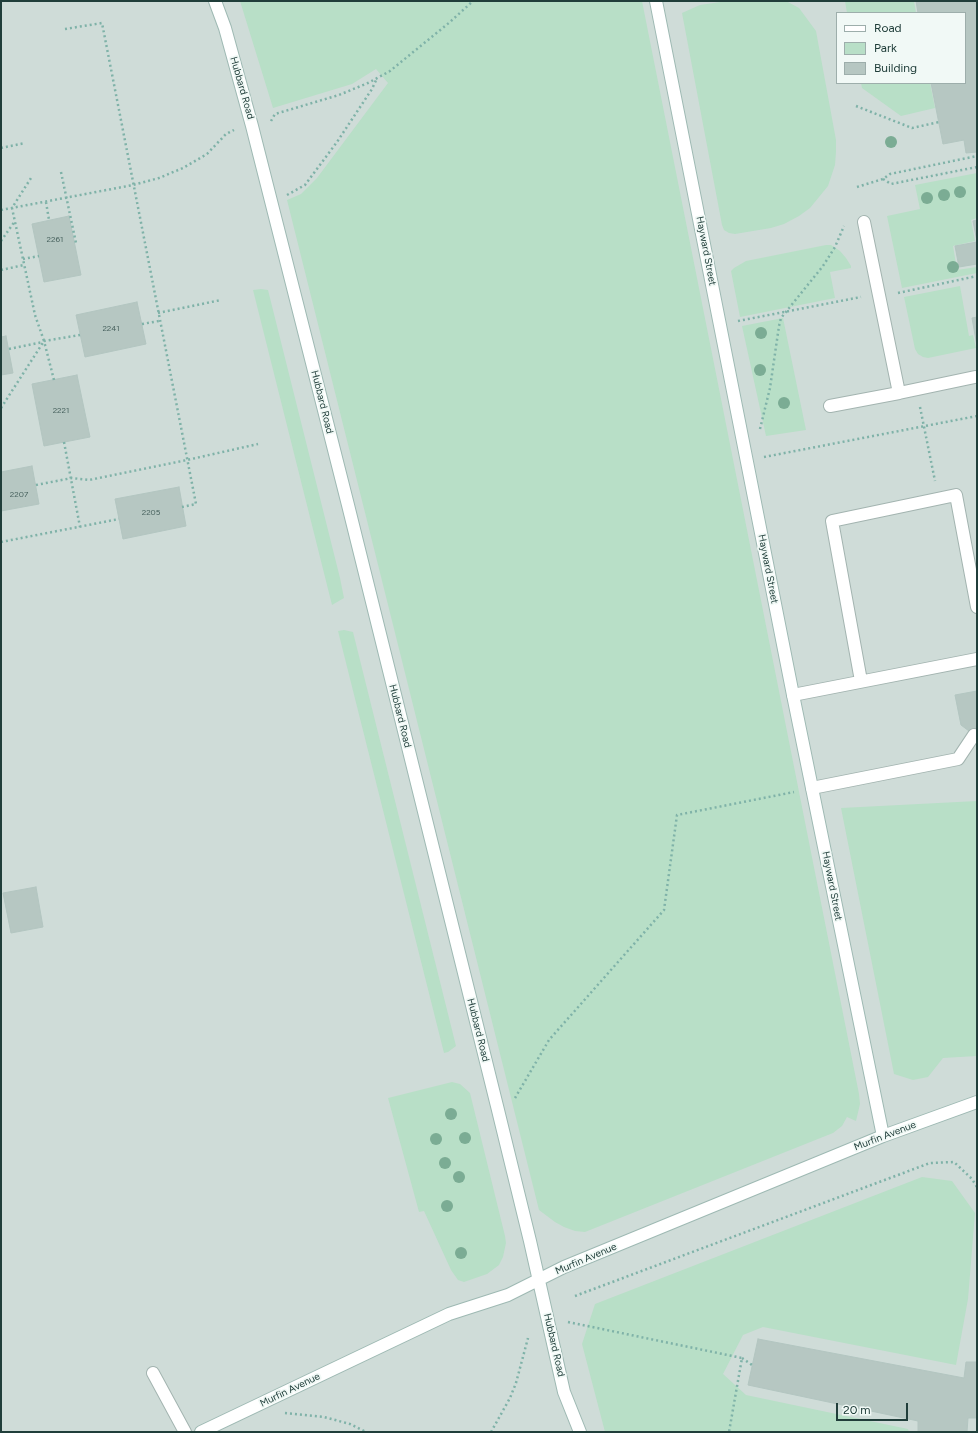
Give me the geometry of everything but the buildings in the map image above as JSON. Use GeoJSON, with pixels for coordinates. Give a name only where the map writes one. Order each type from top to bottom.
{"type":"FeatureCollection","features":[{"type":"Feature","properties":{"kind":"street","name":"Hubbard Road"},"geometry":{"type":"LineString","coordinates":[[215,1],[225,28],[252,126],[346,497],[539,1280],[564,1392],[580,1432]]}},
{"type":"Feature","properties":{"kind":"street","name":"Hayward Street"},"geometry":{"type":"LineString","coordinates":[[656,1],[793,695],[883,1136]]}},
{"type":"Feature","properties":{"kind":"street"},"geometry":{"type":"LineString","coordinates":[[864,222],[899,393]]}},
{"type":"Feature","properties":{"kind":"street"},"geometry":{"type":"LineString","coordinates":[[830,406],[975,377]]}},
{"type":"Feature","properties":{"kind":"street"},"geometry":{"type":"LineString","coordinates":[[861,681],[832,521],[956,495],[977,607]]}},
{"type":"Feature","properties":{"kind":"street"},"geometry":{"type":"LineString","coordinates":[[793,695],[977,659]]}},
{"type":"Feature","properties":{"kind":"street"},"geometry":{"type":"LineString","coordinates":[[812,788],[958,759],[974,734]]}},
{"type":"Feature","properties":{"kind":"street","name":"Murfin Avenue"},"geometry":{"type":"LineString","coordinates":[[201,1432],[449,1314],[508,1295],[564,1267],[883,1136],[977,1102]]}},
{"type":"Feature","properties":{"kind":"street"},"geometry":{"type":"LineString","coordinates":[[153,1372],[185,1432]]}},
{"type":"Feature","properties":{"kind":"path"},"geometry":{"type":"LineString","coordinates":[[271,121],[275,114],[339,95],[368,84],[390,71],[450,22],[473,1]]}},
{"type":"Feature","properties":{"kind":"path"},"geometry":{"type":"LineString","coordinates":[[65,29],[102,23],[159,321],[196,504],[182,507]]}},
{"type":"Feature","properties":{"kind":"path"},"geometry":{"type":"LineString","coordinates":[[285,196],[305,185],[337,142],[372,89],[377,78]]}},
{"type":"Feature","properties":{"kind":"path"},"geometry":{"type":"LineString","coordinates":[[856,106],[912,128],[939,122]]}},
{"type":"Feature","properties":{"kind":"path"},"geometry":{"type":"LineString","coordinates":[[1,210],[134,185],[160,178],[207,154],[226,134],[234,130]]}},
{"type":"Feature","properties":{"kind":"path"},"geometry":{"type":"LineString","coordinates":[[1,148],[25,143]]}},
{"type":"Feature","properties":{"kind":"path"},"geometry":{"type":"LineString","coordinates":[[857,187],[883,180],[890,174],[977,156]]}},
{"type":"Feature","properties":{"kind":"path"},"geometry":{"type":"LineString","coordinates":[[883,180],[891,184],[977,167]]}},
{"type":"Feature","properties":{"kind":"path"},"geometry":{"type":"LineString","coordinates":[[61,172],[76,243]]}},
{"type":"Feature","properties":{"kind":"path"},"geometry":{"type":"LineString","coordinates":[[31,178],[12,208],[35,315],[44,341],[54,380]]}},
{"type":"Feature","properties":{"kind":"path"},"geometry":{"type":"LineString","coordinates":[[46,202],[49,220]]}},
{"type":"Feature","properties":{"kind":"path"},"geometry":{"type":"LineString","coordinates":[[1,241],[15,221]]}},
{"type":"Feature","properties":{"kind":"path"},"geometry":{"type":"LineString","coordinates":[[762,421],[770,388],[779,326],[782,318],[823,266],[835,247],[844,226]]}},
{"type":"Feature","properties":{"kind":"path"},"geometry":{"type":"LineString","coordinates":[[23,259],[38,256]]}},
{"type":"Feature","properties":{"kind":"path"},"geometry":{"type":"LineString","coordinates":[[1,270],[24,265]]}},
{"type":"Feature","properties":{"kind":"path"},"geometry":{"type":"LineString","coordinates":[[897,293],[977,276]]}},
{"type":"Feature","properties":{"kind":"path"},"geometry":{"type":"LineString","coordinates":[[737,321],[863,297]]}},
{"type":"Feature","properties":{"kind":"path"},"geometry":{"type":"LineString","coordinates":[[158,313],[220,300]]}},
{"type":"Feature","properties":{"kind":"path"},"geometry":{"type":"LineString","coordinates":[[142,324],[159,321]]}},
{"type":"Feature","properties":{"kind":"path"},"geometry":{"type":"LineString","coordinates":[[9,349],[80,335]]}},
{"type":"Feature","properties":{"kind":"path"},"geometry":{"type":"LineString","coordinates":[[1,408],[44,341]]}},
{"type":"Feature","properties":{"kind":"path"},"geometry":{"type":"LineString","coordinates":[[919,400],[935,484]]}},
{"type":"Feature","properties":{"kind":"path"},"geometry":{"type":"LineString","coordinates":[[764,457],[977,416]]}},
{"type":"Feature","properties":{"kind":"path"},"geometry":{"type":"LineString","coordinates":[[64,442],[80,526]]}},
{"type":"Feature","properties":{"kind":"path"},"geometry":{"type":"LineString","coordinates":[[36,485],[72,478],[89,480],[258,444]]}},
{"type":"Feature","properties":{"kind":"path"},"geometry":{"type":"LineString","coordinates":[[1,542],[119,519]]}},
{"type":"Feature","properties":{"kind":"path"},"geometry":{"type":"LineString","coordinates":[[512,1101],[549,1040],[664,910],[677,815],[799,791]]}},
{"type":"Feature","properties":{"kind":"path"},"geometry":{"type":"LineString","coordinates":[[575,1296],[930,1163],[954,1162],[972,1179],[977,1187]]}},
{"type":"Feature","properties":{"kind":"path"},"geometry":{"type":"LineString","coordinates":[[568,1322],[742,1358],[752,1365]]}},
{"type":"Feature","properties":{"kind":"path"},"geometry":{"type":"LineString","coordinates":[[491,1432],[516,1383],[528,1338]]}},
{"type":"Feature","properties":{"kind":"path"},"geometry":{"type":"LineString","coordinates":[[729,1432],[742,1358]]}},
{"type":"Feature","properties":{"kind":"path"},"geometry":{"type":"LineString","coordinates":[[284,1412],[324,1417],[350,1424],[366,1432]]}},
{"type":"Feature","properties":{"kind":"shaded area"},"geometry":{"type":"Polygon","coordinates":[[[1,1],[977,1],[977,1432],[1,1432],[1,1]]]}},
{"type":"Feature","properties":{"kind":"green space"},"geometry":{"type":"Polygon","coordinates":[[[240,1],[642,1],[860,1104],[856,1121],[847,1117],[842,1126],[833,1133],[585,1232],[575,1231],[564,1227],[539,1210],[287,200],[301,194],[317,178],[388,83],[376,69],[352,84],[273,108],[240,1]]]}},
{"type":"Feature","properties":{"kind":"green space"},"geometry":{"type":"Polygon","coordinates":[[[727,1],[786,1],[799,8],[816,31],[836,140],[835,165],[828,186],[810,208],[784,224],[771,228],[735,234],[724,230],[722,225],[682,13],[700,5],[727,1]]]}},
{"type":"Feature","properties":{"kind":"green space"},"geometry":{"type":"Polygon","coordinates":[[[845,1],[914,1],[916,12],[847,12],[845,1]]]}},
{"type":"Feature","properties":{"kind":"green space"},"geometry":{"type":"Polygon","coordinates":[[[861,84],[930,84],[935,108],[901,116],[862,88],[861,84]]]}},
{"type":"Feature","properties":{"kind":"green space"},"geometry":{"type":"Polygon","coordinates":[[[977,173],[977,218],[971,220],[975,241],[953,246],[957,270],[977,267],[977,273],[902,288],[887,216],[920,209],[915,185],[977,173]]]}},
{"type":"Feature","properties":{"kind":"green space"},"geometry":{"type":"Polygon","coordinates":[[[831,245],[840,251],[851,266],[851,268],[830,272],[835,298],[740,317],[731,271],[734,268],[746,261],[831,245]]]}},
{"type":"Feature","properties":{"kind":"green space"},"geometry":{"type":"Polygon","coordinates":[[[960,286],[969,336],[973,335],[976,348],[928,358],[923,357],[918,354],[915,349],[904,297],[960,286]]]}},
{"type":"Feature","properties":{"kind":"green space"},"geometry":{"type":"Polygon","coordinates":[[[253,290],[268,290],[340,578],[344,598],[332,605],[253,290]]]}},
{"type":"Feature","properties":{"kind":"green space"},"geometry":{"type":"Polygon","coordinates":[[[783,318],[806,430],[766,436],[742,326],[783,318]]]}},
{"type":"Feature","properties":{"kind":"green space"},"geometry":{"type":"Polygon","coordinates":[[[344,630],[353,632],[456,1046],[444,1053],[338,631],[344,630]]]}},
{"type":"Feature","properties":{"kind":"green space"},"geometry":{"type":"Polygon","coordinates":[[[977,801],[977,1056],[943,1058],[928,1077],[913,1080],[894,1074],[841,808],[977,801]]]}},
{"type":"Feature","properties":{"kind":"green space"},"geometry":{"type":"Polygon","coordinates":[[[452,1082],[460,1084],[470,1093],[506,1243],[503,1257],[499,1265],[487,1274],[464,1282],[458,1280],[451,1270],[424,1211],[419,1212],[388,1098],[452,1082]]]}},
{"type":"Feature","properties":{"kind":"green space"},"geometry":{"type":"Polygon","coordinates":[[[922,1177],[952,1181],[975,1213],[968,1299],[956,1365],[763,1327],[743,1335],[723,1374],[746,1395],[908,1429],[909,1432],[605,1432],[582,1344],[595,1304],[922,1177]]]}}]}
